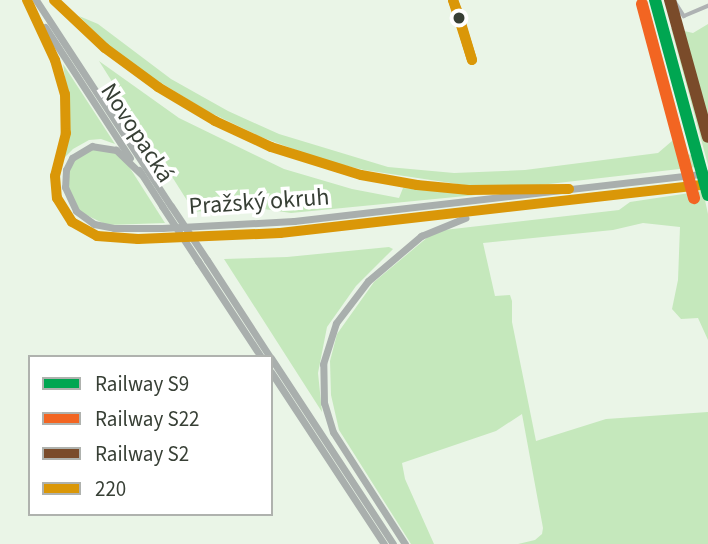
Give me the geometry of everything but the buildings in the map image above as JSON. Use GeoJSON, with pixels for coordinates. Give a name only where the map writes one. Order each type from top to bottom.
{"type":"FeatureCollection","features":[{"type":"Feature","properties":{"kind":"highway"},"geometry":{"type":"LineString","coordinates":[[54,0],[105,48],[158,87],[225,126],[299,157],[361,175],[427,186],[469,190],[583,188]]}},
{"type":"Feature","properties":{"kind":"highway","name":"Pražský okruh"},"geometry":{"type":"LineString","coordinates":[[31,2],[55,60],[65,94],[66,133],[55,182],[59,203],[80,228],[113,239],[280,233],[493,211],[708,184]]}},
{"type":"Feature","properties":{"kind":"highway","name":"Novopacká"},"geometry":{"type":"LineString","coordinates":[[31,2],[260,355]]}},
{"type":"Feature","properties":{"kind":"highway","name":"Novopacká"},"geometry":{"type":"LineString","coordinates":[[31,2],[172,206],[270,355]]}},
{"type":"Feature","properties":{"kind":"highway","name":"Pražský okruh"},"geometry":{"type":"LineString","coordinates":[[141,174],[119,152],[104,146],[85,148],[72,158],[65,178],[68,199],[82,217],[104,227],[162,228],[294,221],[708,173]]}},
{"type":"Feature","properties":{"kind":"highway"},"geometry":{"type":"LineString","coordinates":[[405,544],[333,432],[322,390],[326,348],[336,323],[355,295],[410,244],[433,228],[493,211]]}},
{"type":"Feature","properties":{"kind":"highway","name":"Novopacká"},"geometry":{"type":"LineString","coordinates":[[273,360],[393,544]]}},
{"type":"Feature","properties":{"kind":"highway"},"geometry":{"type":"LineString","coordinates":[[273,375],[384,544]]}},
{"type":"Feature","properties":{"kind":"street"},"geometry":{"type":"LineString","coordinates":[[674,0],[684,16],[708,6]]}},
{"type":"Feature","properties":{"kind":"green space"},"geometry":{"type":"Polygon","coordinates":[[[79,16],[98,24],[171,79],[228,111],[279,134],[388,167],[454,173],[525,170],[658,153],[679,135],[683,153],[695,156],[697,167],[540,185],[471,186],[364,170],[323,160],[261,137],[207,111],[145,73],[107,44],[79,16]]]}},
{"type":"Feature","properties":{"kind":"green space"},"geometry":{"type":"Polygon","coordinates":[[[708,24],[708,165],[671,28],[693,33],[708,24]]]}},
{"type":"Feature","properties":{"kind":"green space"},"geometry":{"type":"Polygon","coordinates":[[[99,61],[179,118],[284,169],[352,189],[399,198],[403,188],[476,195],[291,213],[257,208],[190,212],[188,202],[99,61]]]}},
{"type":"Feature","properties":{"kind":"green space"},"geometry":{"type":"Polygon","coordinates":[[[63,64],[115,144],[101,139],[89,140],[64,158],[70,111],[63,64]]]}},
{"type":"Feature","properties":{"kind":"green space"},"geometry":{"type":"Polygon","coordinates":[[[95,148],[115,152],[128,165],[165,223],[107,225],[80,212],[68,188],[68,171],[73,161],[95,148]]]}},
{"type":"Feature","properties":{"kind":"green space"},"geometry":{"type":"Polygon","coordinates":[[[703,191],[708,214],[708,340],[698,318],[681,319],[672,309],[678,280],[680,227],[643,223],[613,230],[483,243],[495,296],[510,295],[512,301],[512,322],[536,441],[606,419],[708,412],[708,544],[518,544],[535,540],[542,534],[543,528],[522,414],[496,431],[402,463],[405,479],[434,544],[411,544],[339,430],[331,395],[330,361],[337,334],[374,282],[435,231],[619,210],[630,202],[703,191]]]}},
{"type":"Feature","properties":{"kind":"green space"},"geometry":{"type":"Polygon","coordinates":[[[389,247],[393,249],[356,286],[327,327],[318,373],[322,412],[224,259],[287,257],[389,247]]]}},
{"type":"Feature","properties":{"kind":"rail line","name":"S9"},"geometry":{"type":"LineString","coordinates":[[655,0],[708,195]]}},
{"type":"Feature","properties":{"kind":"rail line","name":"S2"},"geometry":{"type":"LineString","coordinates":[[670,0],[708,137]]}},
{"type":"Feature","properties":{"kind":"rail line","name":"S22"},"geometry":{"type":"LineString","coordinates":[[642,4],[694,198]]}},
{"type":"Feature","properties":{"kind":"transit line","name":"220"},"geometry":{"type":"LineString","coordinates":[[27,0],[55,60],[65,94],[66,133],[55,176],[57,198],[72,222],[97,236],[138,239],[280,233],[708,184]]}},
{"type":"Feature","properties":{"kind":"transit line","name":"220"},"geometry":{"type":"LineString","coordinates":[[54,0],[105,48],[158,87],[215,121],[271,147],[361,175],[417,185],[469,190],[569,189]]}},
{"type":"Feature","properties":{"kind":"transit line","name":"220"},"geometry":{"type":"LineString","coordinates":[[453,0],[458,13],[472,60],[453,0]]}}]}
